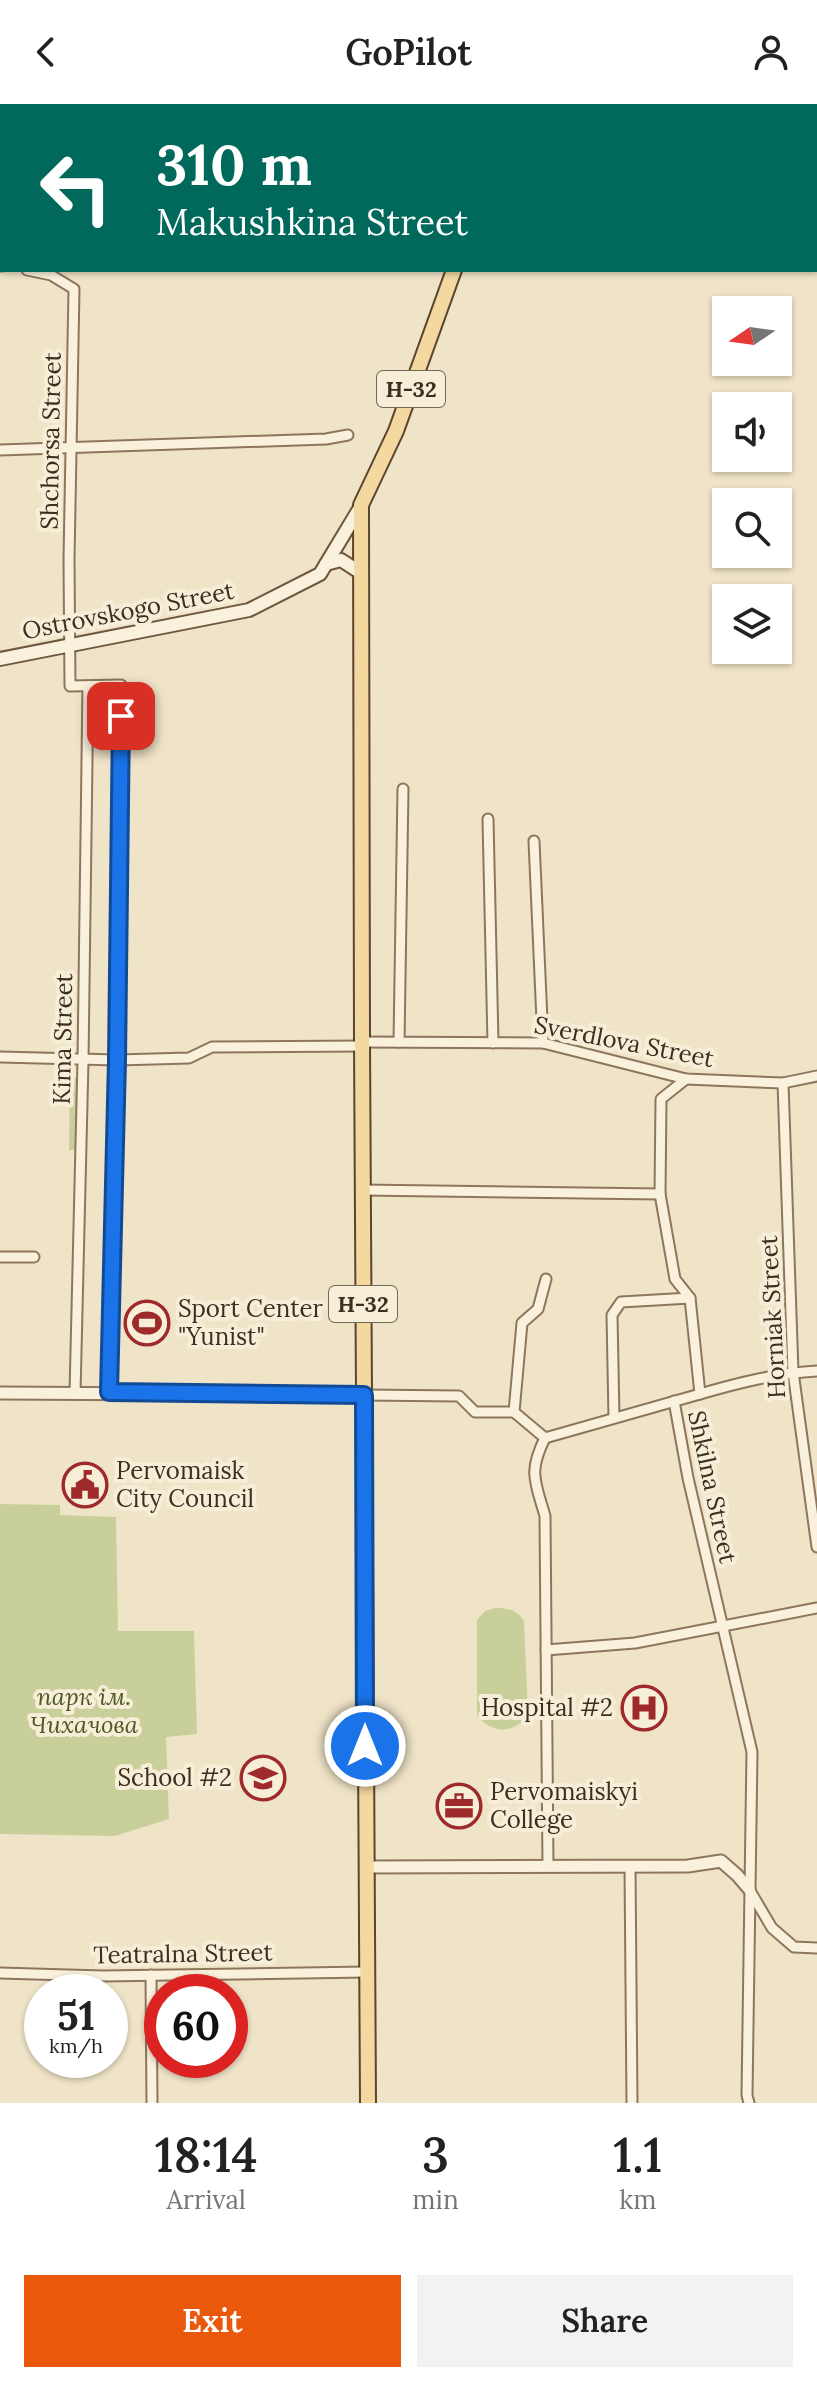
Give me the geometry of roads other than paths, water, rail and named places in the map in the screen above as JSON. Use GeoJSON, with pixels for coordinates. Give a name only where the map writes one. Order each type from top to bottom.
{"type":"FeatureCollection","features":[{"type":"Feature","properties":{"kind":"main road","name":"Н-32"},"geometry":{"type":"LineString","coordinates":[[368,2103],[361,505],[396,431],[453,272]]}},
{"type":"Feature","properties":{"kind":"main road","name":"Ostrovskogo Street"},"geometry":{"type":"LineString","coordinates":[[0,659],[249,610],[320,574],[361,505]]}},
{"type":"Feature","properties":{"kind":"main road"},"geometry":{"type":"LineString","coordinates":[[326,564],[341,560],[361,573]]}},
{"type":"Feature","properties":{"kind":"street","name":"Shchorsa Street"},"geometry":{"type":"LineString","coordinates":[[37,272],[51,275],[74,289],[70,686],[88,686]]}},
{"type":"Feature","properties":{"kind":"street"},"geometry":{"type":"LineString","coordinates":[[0,450],[326,439],[348,435]]}},
{"type":"Feature","properties":{"kind":"street"},"geometry":{"type":"LineString","coordinates":[[88,686],[121,685],[109,1392]]}},
{"type":"Feature","properties":{"kind":"street","name":"Kima Street"},"geometry":{"type":"LineString","coordinates":[[75,1393],[88,686]]}},
{"type":"Feature","properties":{"kind":"street"},"geometry":{"type":"LineString","coordinates":[[399,1042],[403,789]]}},
{"type":"Feature","properties":{"kind":"street"},"geometry":{"type":"LineString","coordinates":[[488,819],[493,1043]]}},
{"type":"Feature","properties":{"kind":"street"},"geometry":{"type":"LineString","coordinates":[[534,841],[543,1043]]}},
{"type":"Feature","properties":{"kind":"street","name":"Sverdlova Street"},"geometry":{"type":"LineString","coordinates":[[0,1057],[83,1061],[189,1058],[212,1047],[399,1042],[543,1043],[686,1079],[783,1083],[817,1076]]}},
{"type":"Feature","properties":{"kind":"street","name":"Shkilna Street"},"geometry":{"type":"LineString","coordinates":[[686,1079],[661,1099],[660,1194],[675,1279],[690,1298],[700,1394],[674,1401],[688,1478],[752,1752],[746,2100]]}},
{"type":"Feature","properties":{"kind":"street","name":"Horniak Street"},"geometry":{"type":"LineString","coordinates":[[783,1083],[793,1372],[817,1547]]}},
{"type":"Feature","properties":{"kind":"street"},"geometry":{"type":"LineString","coordinates":[[362,1190],[660,1194]]}},
{"type":"Feature","properties":{"kind":"street"},"geometry":{"type":"LineString","coordinates":[[0,1257],[34,1257]]}},
{"type":"Feature","properties":{"kind":"street"},"geometry":{"type":"LineString","coordinates":[[514,1412],[522,1323],[538,1309],[546,1279]]}},
{"type":"Feature","properties":{"kind":"street"},"geometry":{"type":"LineString","coordinates":[[614,1418],[612,1315],[621,1302],[690,1298]]}},
{"type":"Feature","properties":{"kind":"street"},"geometry":{"type":"LineString","coordinates":[[700,1394],[793,1372],[817,1371]]}},
{"type":"Feature","properties":{"kind":"street"},"geometry":{"type":"LineString","coordinates":[[0,1393],[459,1396],[475,1412],[514,1412],[545,1438]]}},
{"type":"Feature","properties":{"kind":"street"},"geometry":{"type":"LineString","coordinates":[[548,1866],[545,1516],[533,1471],[537,1455],[545,1438],[674,1401]]}},
{"type":"Feature","properties":{"kind":"street"},"geometry":{"type":"LineString","coordinates":[[546,1650],[635,1643],[817,1608]]}},
{"type":"Feature","properties":{"kind":"street"},"geometry":{"type":"LineString","coordinates":[[366,1867],[688,1866],[721,1861],[749,1889],[772,1928],[794,1947],[817,1948]]}},
{"type":"Feature","properties":{"kind":"street"},"geometry":{"type":"LineString","coordinates":[[630,1866],[632,2103]]}},
{"type":"Feature","properties":{"kind":"street","name":"Teatralna Street"},"geometry":{"type":"LineString","coordinates":[[223,1974],[367,1972]]}},
{"type":"Feature","properties":{"kind":"street","name":"Teatralna Street"},"geometry":{"type":"LineString","coordinates":[[0,1973],[144,1975]]}},
{"type":"Feature","properties":{"kind":"street"},"geometry":{"type":"LineString","coordinates":[[152,2078],[152,2103]]}},
{"type":"Feature","properties":{"kind":"place","name":"Sport Center \"Yunist\""},"geometry":{"type":"Point","coordinates":[147,1323]}},
{"type":"Feature","properties":{"kind":"place","name":"Pervomaisk City Council"},"geometry":{"type":"Point","coordinates":[85,1485]}},
{"type":"Feature","properties":{"kind":"place","name":"Hospital #2"},"geometry":{"type":"Point","coordinates":[644,1708]}},
{"type":"Feature","properties":{"kind":"place","name":"School #2"},"geometry":{"type":"Point","coordinates":[263,1778]}},
{"type":"Feature","properties":{"kind":"place","name":"Pervomaiskyi College"},"geometry":{"type":"Point","coordinates":[459,1806]}},
{"type":"Feature","properties":{"kind":"park label","name":"парк ім. Чихачова"},"geometry":{"type":"Point","coordinates":[84,1711]}}]}
